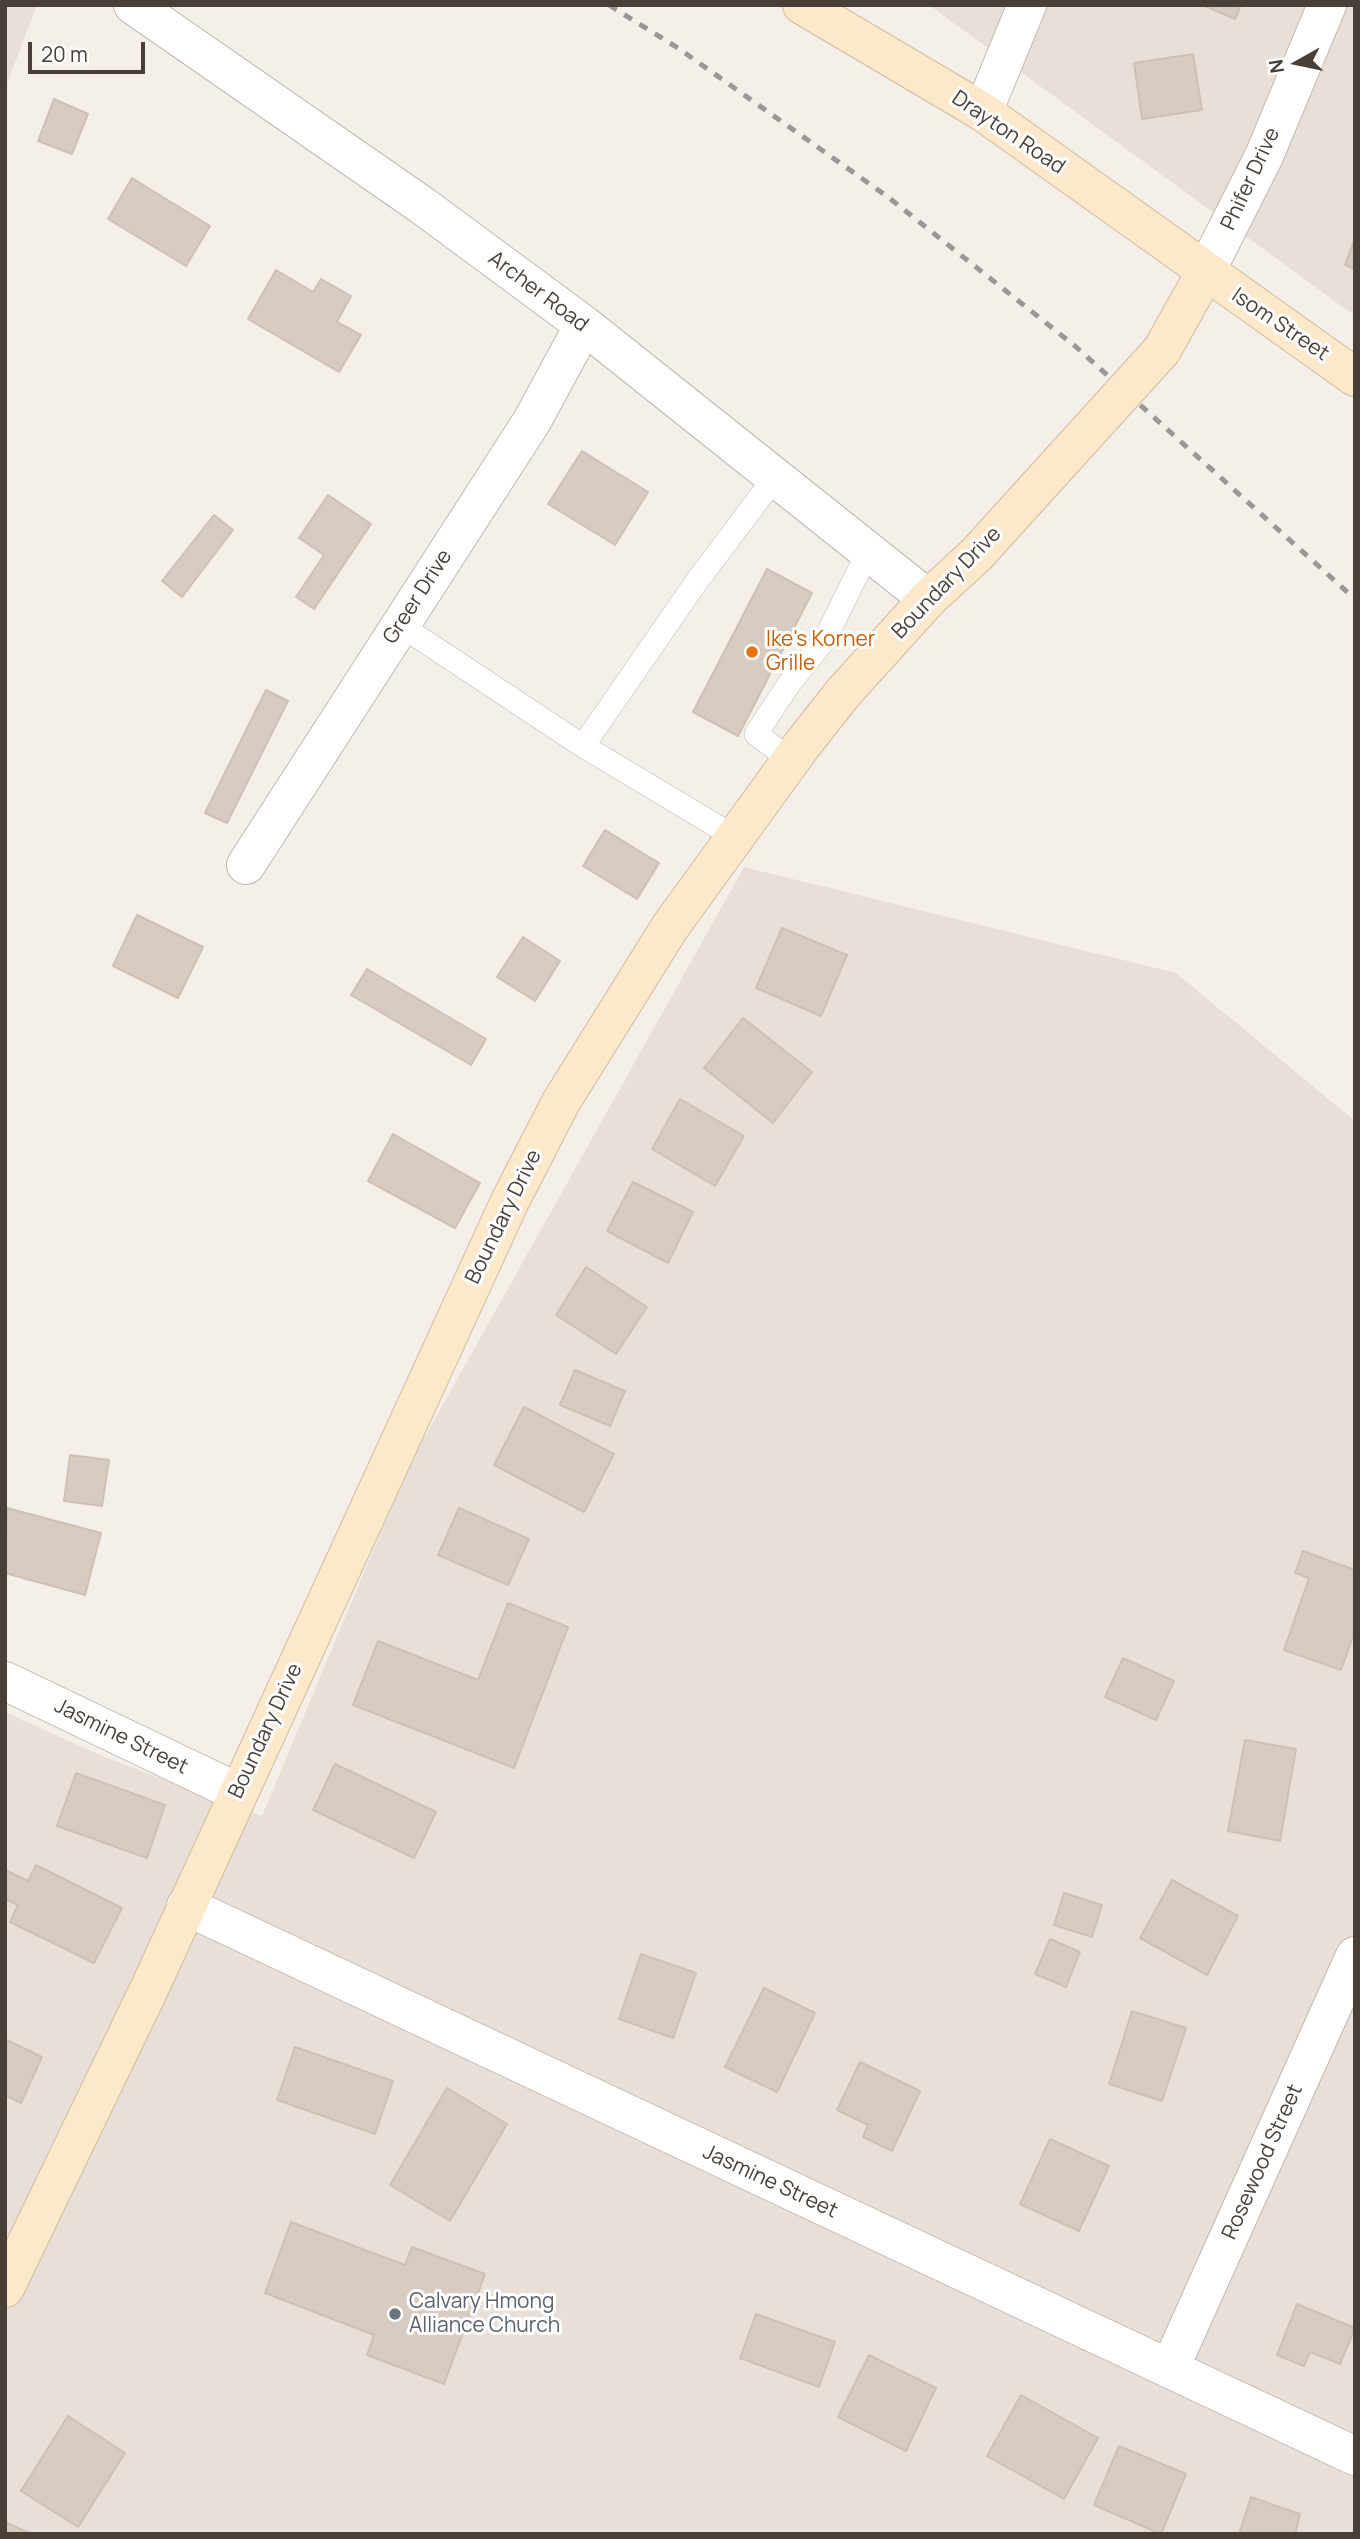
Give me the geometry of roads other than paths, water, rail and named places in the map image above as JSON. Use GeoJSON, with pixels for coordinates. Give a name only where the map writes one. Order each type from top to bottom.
{"type":"FeatureCollection","features":[{"type":"Feature","properties":{"kind":"street","name":"Archer Road"},"geometry":{"type":"LineString","coordinates":[[133,5],[423,206],[584,325],[928,598]]}},
{"type":"Feature","properties":{"kind":"street","name":"Drayton Road"},"geometry":{"type":"LineString","coordinates":[[802,5],[983,112],[1205,273]]}},
{"type":"Feature","properties":{"kind":"street"},"geometry":{"type":"LineString","coordinates":[[983,112],[1027,5]]}},
{"type":"Feature","properties":{"kind":"street","name":"Phifer Drive"},"geometry":{"type":"LineString","coordinates":[[1205,273],[1264,156],[1327,5]]}},
{"type":"Feature","properties":{"kind":"street","name":"Boundary Drive"},"geometry":{"type":"LineString","coordinates":[[5,2288],[151,1985],[237,1792],[522,1176],[561,1102],[619,1006],[735,837],[843,693],[928,598],[976,555],[1162,350],[1205,273]]}},
{"type":"Feature","properties":{"kind":"street","name":"Isom Street"},"geometry":{"type":"LineString","coordinates":[[1205,273],[1355,377]]}},
{"type":"Feature","properties":{"kind":"street","name":"Greer Drive"},"geometry":{"type":"LineString","coordinates":[[246,865],[532,421],[584,325]]}},
{"type":"Feature","properties":{"kind":"street","name":"Jasmine Street"},"geometry":{"type":"LineString","coordinates":[[5,1681],[237,1792]]}},
{"type":"Feature","properties":{"kind":"street","name":"Jasmine Street"},"geometry":{"type":"LineString","coordinates":[[186,1906],[1355,2456]]}},
{"type":"Feature","properties":{"kind":"street","name":"Rosewood Street"},"geometry":{"type":"LineString","coordinates":[[1170,2368],[1355,1956]]}},
{"type":"Feature","properties":{"kind":"lane"},"geometry":{"type":"LineString","coordinates":[[583,746],[696,581],[776,476]]}},
{"type":"Feature","properties":{"kind":"lane"},"geometry":{"type":"LineString","coordinates":[[791,760],[756,734],[789,684],[825,639],[869,550]]}},
{"type":"Feature","properties":{"kind":"lane"},"geometry":{"type":"LineString","coordinates":[[400,625],[583,746],[735,837]]}},
{"type":"Feature","properties":{"kind":"railway"},"geometry":{"type":"LineString","coordinates":[[609,5],[678,48],[888,197],[1075,346],[1355,599]]}},
{"type":"Feature","properties":{"kind":"place","name":"Ike's Korner Grille"},"geometry":{"type":"Point","coordinates":[752,652]}},
{"type":"Feature","properties":{"kind":"place","name":"Calvary Hmong Alliance Church"},"geometry":{"type":"Point","coordinates":[395,2314]}}]}
